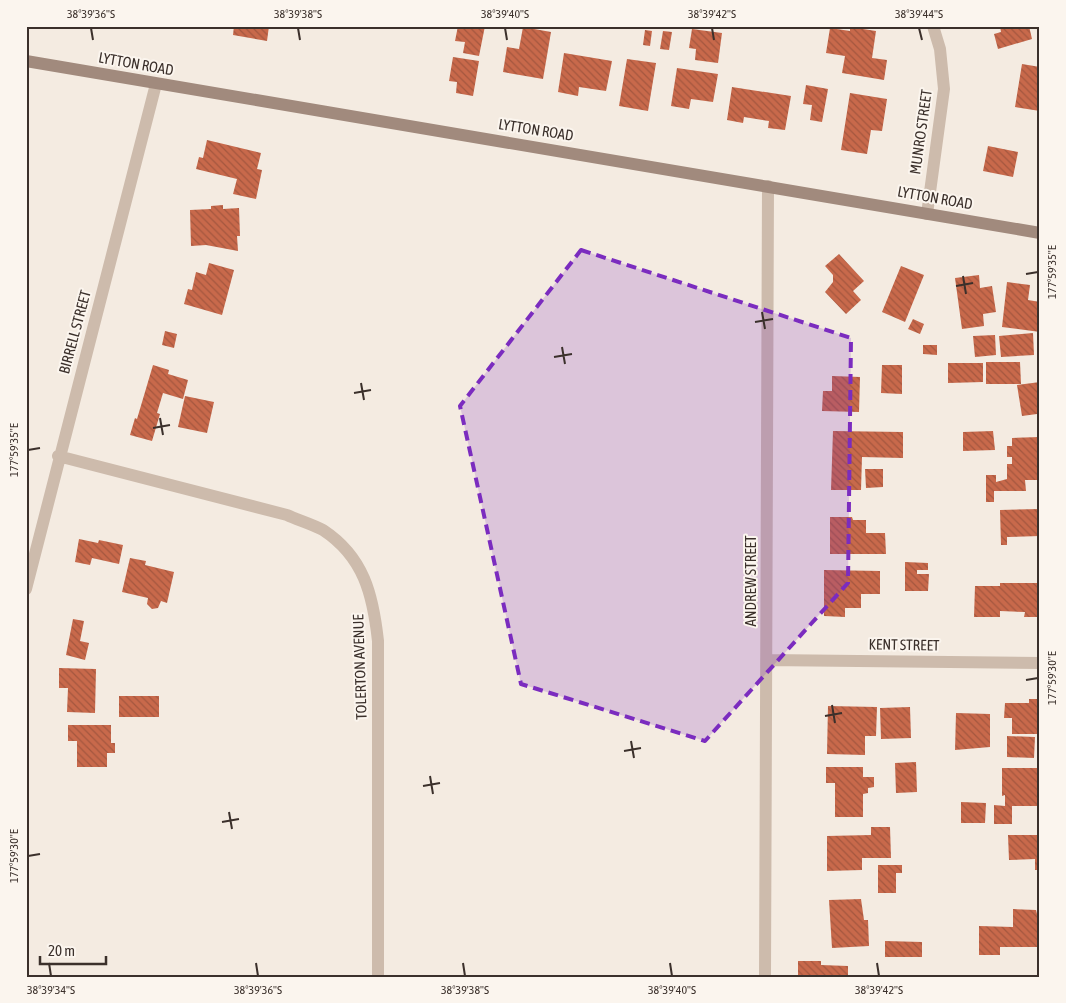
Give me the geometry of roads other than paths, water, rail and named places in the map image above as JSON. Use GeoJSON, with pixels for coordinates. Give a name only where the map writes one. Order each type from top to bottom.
{"type":"FeatureCollection","features":[{"type":"Feature","properties":{"kind":"main road","name":"LYTTON ROAD"},"geometry":{"type":"LineString","coordinates":[[26,61],[1040,233]]}},
{"type":"Feature","properties":{"kind":"street","name":"MUNRO STREET"},"geometry":{"type":"LineString","coordinates":[[927,214],[944,89],[940,49],[933,26]]}},
{"type":"Feature","properties":{"kind":"street","name":"BIRRELL STREET"},"geometry":{"type":"LineString","coordinates":[[26,588],[58,456],[156,84]]}},
{"type":"Feature","properties":{"kind":"street","name":"ANDREW STREET"},"geometry":{"type":"LineString","coordinates":[[766,977],[768,186]]}},
{"type":"Feature","properties":{"kind":"street","name":"TOLERTON AVENUE"},"geometry":{"type":"LineString","coordinates":[[58,456],[287,515],[321,529],[344,546],[363,574],[374,603],[378,641],[378,977]]}},
{"type":"Feature","properties":{"kind":"street","name":"KENT STREET"},"geometry":{"type":"LineString","coordinates":[[767,660],[1040,663]]}}]}
